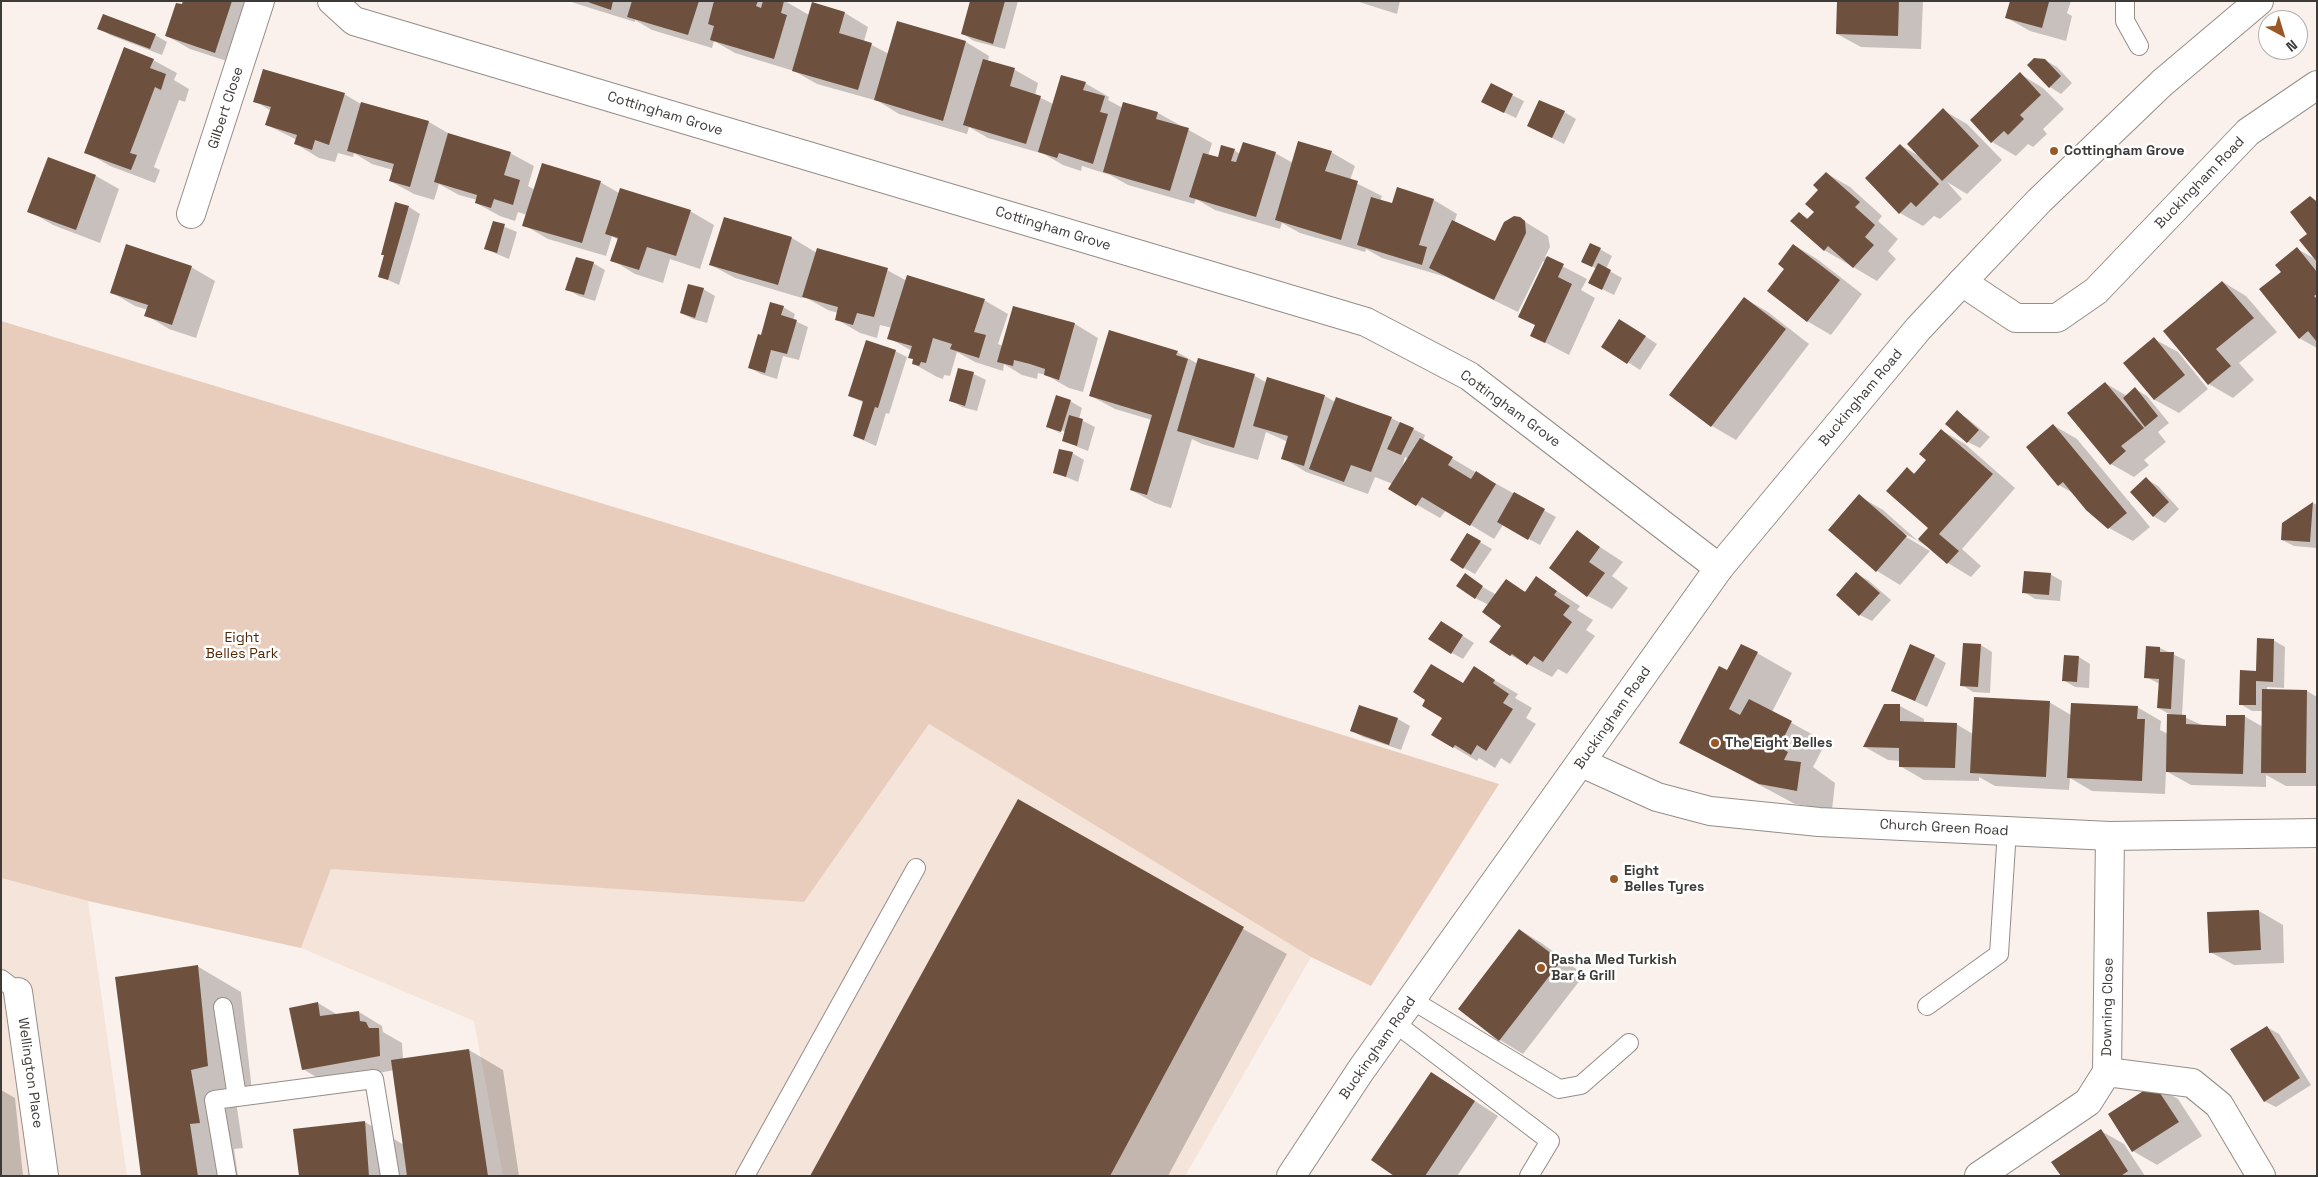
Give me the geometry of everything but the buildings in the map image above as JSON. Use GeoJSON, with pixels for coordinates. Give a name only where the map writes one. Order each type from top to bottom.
{"type":"FeatureCollection","features":[{"type":"Feature","properties":{"kind":"street","name":"Gilbert Close"},"geometry":{"type":"LineString","coordinates":[[191,214],[260,1]]}},
{"type":"Feature","properties":{"kind":"street","name":"Cottingham Grove"},"geometry":{"type":"LineString","coordinates":[[332,1],[354,21],[1366,322],[1469,376],[1719,568]]}},
{"type":"Feature","properties":{"kind":"street","name":"Buckingham Road"},"geometry":{"type":"LineString","coordinates":[[1291,1176],[1361,1070],[1582,763],[1719,568],[1912,336],[2039,201],[2162,83],[2259,1]]}},
{"type":"Feature","properties":{"kind":"street","name":"Buckingham Road"},"geometry":{"type":"LineString","coordinates":[[1962,282],[2016,318],[2057,318],[2096,292],[2248,132],[2317,85]]}},
{"type":"Feature","properties":{"kind":"street","name":"Church Green Road"},"geometry":{"type":"LineString","coordinates":[[1582,763],[1657,797],[1710,811],[1819,822],[2110,836],[2317,833]]}},
{"type":"Feature","properties":{"kind":"street","name":"Downing Close"},"geometry":{"type":"LineString","coordinates":[[1979,1176],[2088,1102],[2107,1072],[2110,836]]}},
{"type":"Feature","properties":{"kind":"street","name":"Wellington Place"},"geometry":{"type":"LineString","coordinates":[[10,985],[44,1176]]}},
{"type":"Feature","properties":{"kind":"street"},"geometry":{"type":"LineString","coordinates":[[2107,1072],[2192,1083],[2219,1105],[2261,1176]]}},
{"type":"Feature","properties":{"kind":"lane"},"geometry":{"type":"LineString","coordinates":[[2125,1],[2125,21],[2139,46]]}},
{"type":"Feature","properties":{"kind":"lane"},"geometry":{"type":"LineString","coordinates":[[1927,1006],[1999,954],[2007,830]]}},
{"type":"Feature","properties":{"kind":"lane"},"geometry":{"type":"LineString","coordinates":[[745,1176],[916,868]]}},
{"type":"Feature","properties":{"kind":"lane"},"geometry":{"type":"LineString","coordinates":[[1412,1000],[1559,1089],[1581,1085],[1629,1043]]}},
{"type":"Feature","properties":{"kind":"lane"},"geometry":{"type":"LineString","coordinates":[[223,1008],[238,1097]]}},
{"type":"Feature","properties":{"kind":"lane"},"geometry":{"type":"LineString","coordinates":[[1395,1023],[1550,1140],[1529,1176]]}},
{"type":"Feature","properties":{"kind":"lane"},"geometry":{"type":"LineString","coordinates":[[227,1176],[214,1100],[374,1079],[390,1176]]}},
{"type":"Feature","properties":{"kind":"shaded area"},"geometry":{"type":"Polygon","coordinates":[[[929,724],[1311,957],[1185,1176],[503,1176],[474,1021],[301,948],[331,868],[804,902],[929,724]]]}},
{"type":"Feature","properties":{"kind":"shaded area"},"geometry":{"type":"Polygon","coordinates":[[[1,878],[88,901],[127,1176],[1,1176],[1,878]]]}},
{"type":"Feature","properties":{"kind":"green space","name":"Eight Belles Park"},"geometry":{"type":"Polygon","coordinates":[[[1,321],[693,531],[1499,784],[1371,986],[1311,957],[929,724],[804,902],[331,869],[301,948],[88,901],[1,878],[1,321]]]}},
{"type":"Feature","properties":{"kind":"place","name":"Cottingham Grove"},"geometry":{"type":"Point","coordinates":[2054,151]}},
{"type":"Feature","properties":{"kind":"place","name":"The Eight Belles"},"geometry":{"type":"Point","coordinates":[1715,743]}},
{"type":"Feature","properties":{"kind":"place","name":"Eight Belles Tyres"},"geometry":{"type":"Point","coordinates":[1614,879]}},
{"type":"Feature","properties":{"kind":"place","name":"Pasha Med Turkish Bar & Grill"},"geometry":{"type":"Point","coordinates":[1541,968]}}]}
